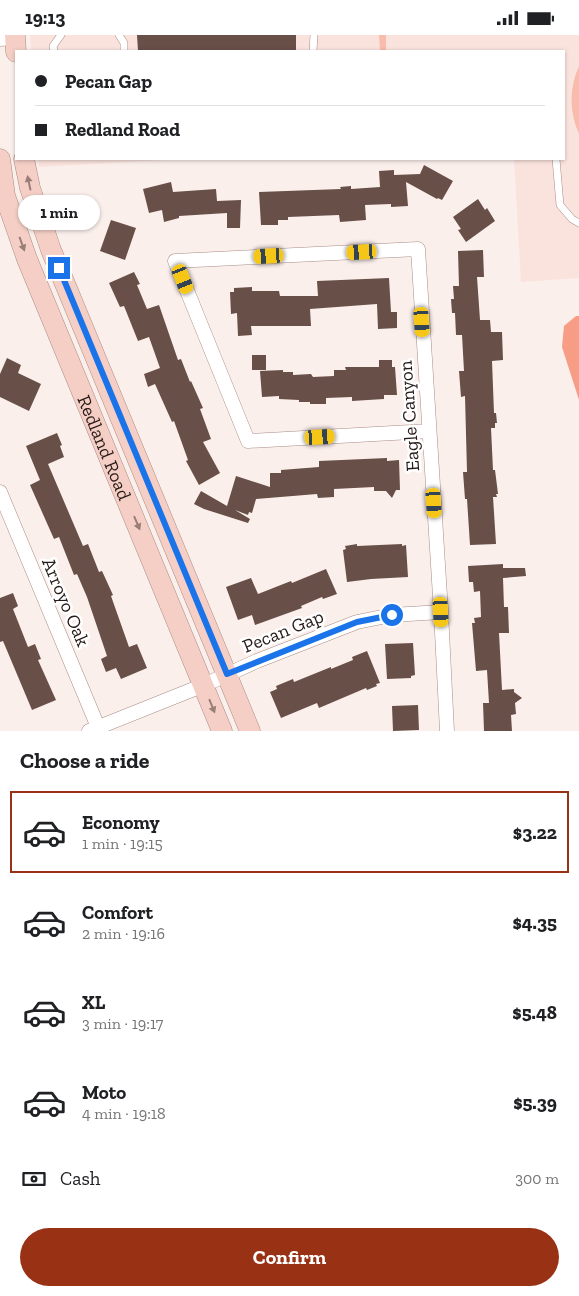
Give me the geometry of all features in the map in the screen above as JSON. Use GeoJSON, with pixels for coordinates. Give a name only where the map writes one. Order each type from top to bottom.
{"type":"FeatureCollection","features":[{"type":"Feature","properties":{"kind":"main road","name":"Redland Road"},"geometry":{"type":"LineString","coordinates":[[0,159],[5,196],[27,259],[222,731]]}},
{"type":"Feature","properties":{"kind":"main road","name":"Redland Road"},"geometry":{"type":"LineString","coordinates":[[22,160],[51,250],[250,731]]}},
{"type":"Feature","properties":{"kind":"street"},"geometry":{"type":"LineString","coordinates":[[0,163],[16,160]]}},
{"type":"Feature","properties":{"kind":"street","name":"Eagle Canyon"},"geometry":{"type":"LineString","coordinates":[[429,431],[248,441],[175,261],[418,249],[441,612],[447,731]]}},
{"type":"Feature","properties":{"kind":"street","name":"Arroyo Oak"},"geometry":{"type":"LineString","coordinates":[[0,492],[94,729]]}},
{"type":"Feature","properties":{"kind":"street","name":"Pecan Gap"},"geometry":{"type":"LineString","coordinates":[[94,729],[357,622],[392,615],[441,612]]}},
{"type":"Feature","properties":{"kind":"lane"},"geometry":{"type":"LineString","coordinates":[[54,50],[53,46],[61,35]]}},
{"type":"Feature","properties":{"kind":"lane"},"geometry":{"type":"LineString","coordinates":[[119,35],[124,43],[124,50]]}},
{"type":"Feature","properties":{"kind":"lane"},"geometry":{"type":"LineString","coordinates":[[313,50],[314,35]]}},
{"type":"Feature","properties":{"kind":"lane"},"geometry":{"type":"LineString","coordinates":[[556,160],[560,205],[572,219],[579,223]]}},
{"type":"Feature","properties":{"kind":"shaded area"},"geometry":{"type":"Polygon","coordinates":[[[30,35],[579,35],[579,278],[521,282],[514,160],[565,160],[565,50],[31,50],[30,35]]]}},
{"type":"Feature","properties":{"kind":"shaded area"},"geometry":{"type":"Polygon","coordinates":[[[379,35],[386,35],[386,50],[380,50],[379,35]]]}},
{"type":"Feature","properties":{"kind":"shaded area"},"geometry":{"type":"Polygon","coordinates":[[[579,66],[579,134],[573,117],[571,100],[573,83],[579,66]]]}},
{"type":"Feature","properties":{"kind":"shaded area"},"geometry":{"type":"Polygon","coordinates":[[[38,160],[164,160],[39,167],[38,160]]]}},
{"type":"Feature","properties":{"kind":"shaded area"},"geometry":{"type":"Polygon","coordinates":[[[576,316],[579,316],[579,400],[562,347],[564,326],[576,316]]]}},
{"type":"Feature","properties":{"kind":"building"},"geometry":{"type":"Polygon","coordinates":[[[137,35],[296,35],[296,50],[138,50],[137,35]]]}},
{"type":"Feature","properties":{"kind":"building"},"geometry":{"type":"Polygon","coordinates":[[[424,165],[453,181],[442,200],[406,182],[408,206],[391,207],[391,204],[365,205],[366,220],[340,222],[339,215],[288,217],[288,220],[278,220],[278,225],[261,225],[259,192],[341,189],[340,187],[351,186],[351,189],[380,187],[379,171],[394,170],[394,175],[420,174],[424,165]]]}},
{"type":"Feature","properties":{"kind":"building"},"geometry":{"type":"Polygon","coordinates":[[[171,182],[173,192],[216,189],[217,201],[241,200],[240,228],[227,228],[227,213],[179,216],[179,218],[164,222],[162,210],[149,213],[143,189],[171,182]]]}},
{"type":"Feature","properties":{"kind":"building"},"geometry":{"type":"Polygon","coordinates":[[[478,199],[485,210],[487,208],[495,221],[466,242],[458,230],[461,229],[453,217],[478,199]]]}},
{"type":"Feature","properties":{"kind":"building"},"geometry":{"type":"Polygon","coordinates":[[[111,220],[136,228],[125,260],[100,251],[111,220]]]}},
{"type":"Feature","properties":{"kind":"building"},"geometry":{"type":"Polygon","coordinates":[[[483,250],[484,277],[477,277],[480,320],[490,320],[491,332],[502,332],[503,360],[492,361],[494,413],[496,413],[497,423],[495,423],[495,428],[491,428],[493,470],[495,470],[498,494],[496,494],[497,497],[493,497],[496,544],[470,545],[463,472],[467,472],[465,396],[461,397],[459,371],[464,371],[462,335],[456,335],[455,313],[452,313],[451,299],[454,299],[453,286],[459,286],[458,251],[483,250]]]}},
{"type":"Feature","properties":{"kind":"building"},"geometry":{"type":"Polygon","coordinates":[[[134,272],[140,284],[137,285],[147,309],[159,305],[178,360],[181,359],[203,408],[200,409],[211,439],[203,442],[220,473],[199,485],[186,461],[188,460],[174,421],[172,422],[155,384],[148,387],[144,374],[160,368],[149,337],[138,341],[124,306],[120,307],[109,283],[134,272]]]}},
{"type":"Feature","properties":{"kind":"building"},"geometry":{"type":"Polygon","coordinates":[[[389,278],[391,312],[397,312],[397,328],[378,329],[377,304],[310,309],[311,326],[251,326],[252,335],[238,336],[237,313],[231,314],[230,292],[234,292],[234,288],[252,287],[252,291],[279,291],[280,296],[318,296],[317,281],[389,278]]]}},
{"type":"Feature","properties":{"kind":"building"},"geometry":{"type":"Polygon","coordinates":[[[252,355],[266,355],[266,370],[252,370],[252,355]]]}},
{"type":"Feature","properties":{"kind":"building"},"geometry":{"type":"Polygon","coordinates":[[[7,358],[21,365],[18,373],[41,384],[29,411],[0,397],[0,374],[7,358]]]}},
{"type":"Feature","properties":{"kind":"building"},"geometry":{"type":"Polygon","coordinates":[[[379,360],[392,360],[392,367],[395,367],[397,395],[384,395],[384,399],[352,401],[352,397],[326,398],[326,404],[310,404],[310,402],[299,402],[299,400],[279,399],[279,396],[262,397],[260,371],[283,370],[283,372],[293,372],[293,375],[311,374],[313,377],[334,376],[334,370],[346,370],[345,367],[379,367],[379,360]]]}},
{"type":"Feature","properties":{"kind":"building"},"geometry":{"type":"Polygon","coordinates":[[[57,433],[64,457],[48,464],[83,546],[88,544],[99,572],[102,571],[113,595],[111,596],[129,647],[137,644],[147,668],[121,679],[116,668],[106,672],[101,659],[107,656],[87,597],[77,574],[74,575],[59,537],[54,539],[30,485],[40,480],[26,446],[57,433]]]}},
{"type":"Feature","properties":{"kind":"building"},"geometry":{"type":"Polygon","coordinates":[[[387,458],[387,461],[399,460],[400,490],[396,490],[392,498],[386,491],[374,491],[374,487],[334,489],[334,497],[318,498],[317,494],[256,499],[252,513],[249,512],[248,515],[235,510],[250,519],[248,523],[194,504],[201,491],[227,506],[236,476],[270,487],[270,473],[281,473],[281,470],[319,467],[319,461],[387,458]]]}},
{"type":"Feature","properties":{"kind":"building"},"geometry":{"type":"Polygon","coordinates":[[[357,544],[357,546],[406,545],[408,577],[347,582],[343,550],[346,549],[345,546],[357,544]]]}},
{"type":"Feature","properties":{"kind":"building"},"geometry":{"type":"Polygon","coordinates":[[[503,564],[503,568],[525,568],[526,576],[503,578],[504,607],[508,607],[509,633],[499,633],[502,690],[514,689],[514,692],[522,698],[515,703],[516,714],[511,715],[512,731],[484,731],[483,703],[489,703],[487,670],[476,671],[472,623],[475,623],[474,618],[481,617],[480,591],[474,592],[473,582],[469,582],[468,566],[503,564]]]}},
{"type":"Feature","properties":{"kind":"building"},"geometry":{"type":"Polygon","coordinates":[[[326,569],[337,594],[323,599],[322,597],[301,606],[302,608],[255,625],[252,615],[238,620],[226,587],[251,578],[258,594],[326,569]]]}},
{"type":"Feature","properties":{"kind":"building"},"geometry":{"type":"Polygon","coordinates":[[[13,593],[18,606],[13,609],[28,647],[35,644],[41,659],[38,660],[56,700],[32,710],[3,641],[0,642],[0,598],[13,593]]]}},
{"type":"Feature","properties":{"kind":"building"},"geometry":{"type":"Polygon","coordinates":[[[413,643],[415,675],[411,676],[411,678],[387,679],[385,644],[413,643]]]}},
{"type":"Feature","properties":{"kind":"building"},"geometry":{"type":"Polygon","coordinates":[[[367,651],[380,683],[376,684],[377,686],[367,690],[366,688],[319,708],[317,703],[281,718],[270,692],[277,689],[276,686],[293,679],[294,682],[331,667],[331,669],[353,660],[352,657],[367,651]]]}},
{"type":"Feature","properties":{"kind":"building"},"geometry":{"type":"Polygon","coordinates":[[[418,705],[419,730],[393,731],[392,706],[418,705]]]}},
{"type":"Feature","properties":{"kind":"route"},"geometry":{"type":"LineString","coordinates":[[59,268],[227,674],[357,622],[392,615]]}}]}
